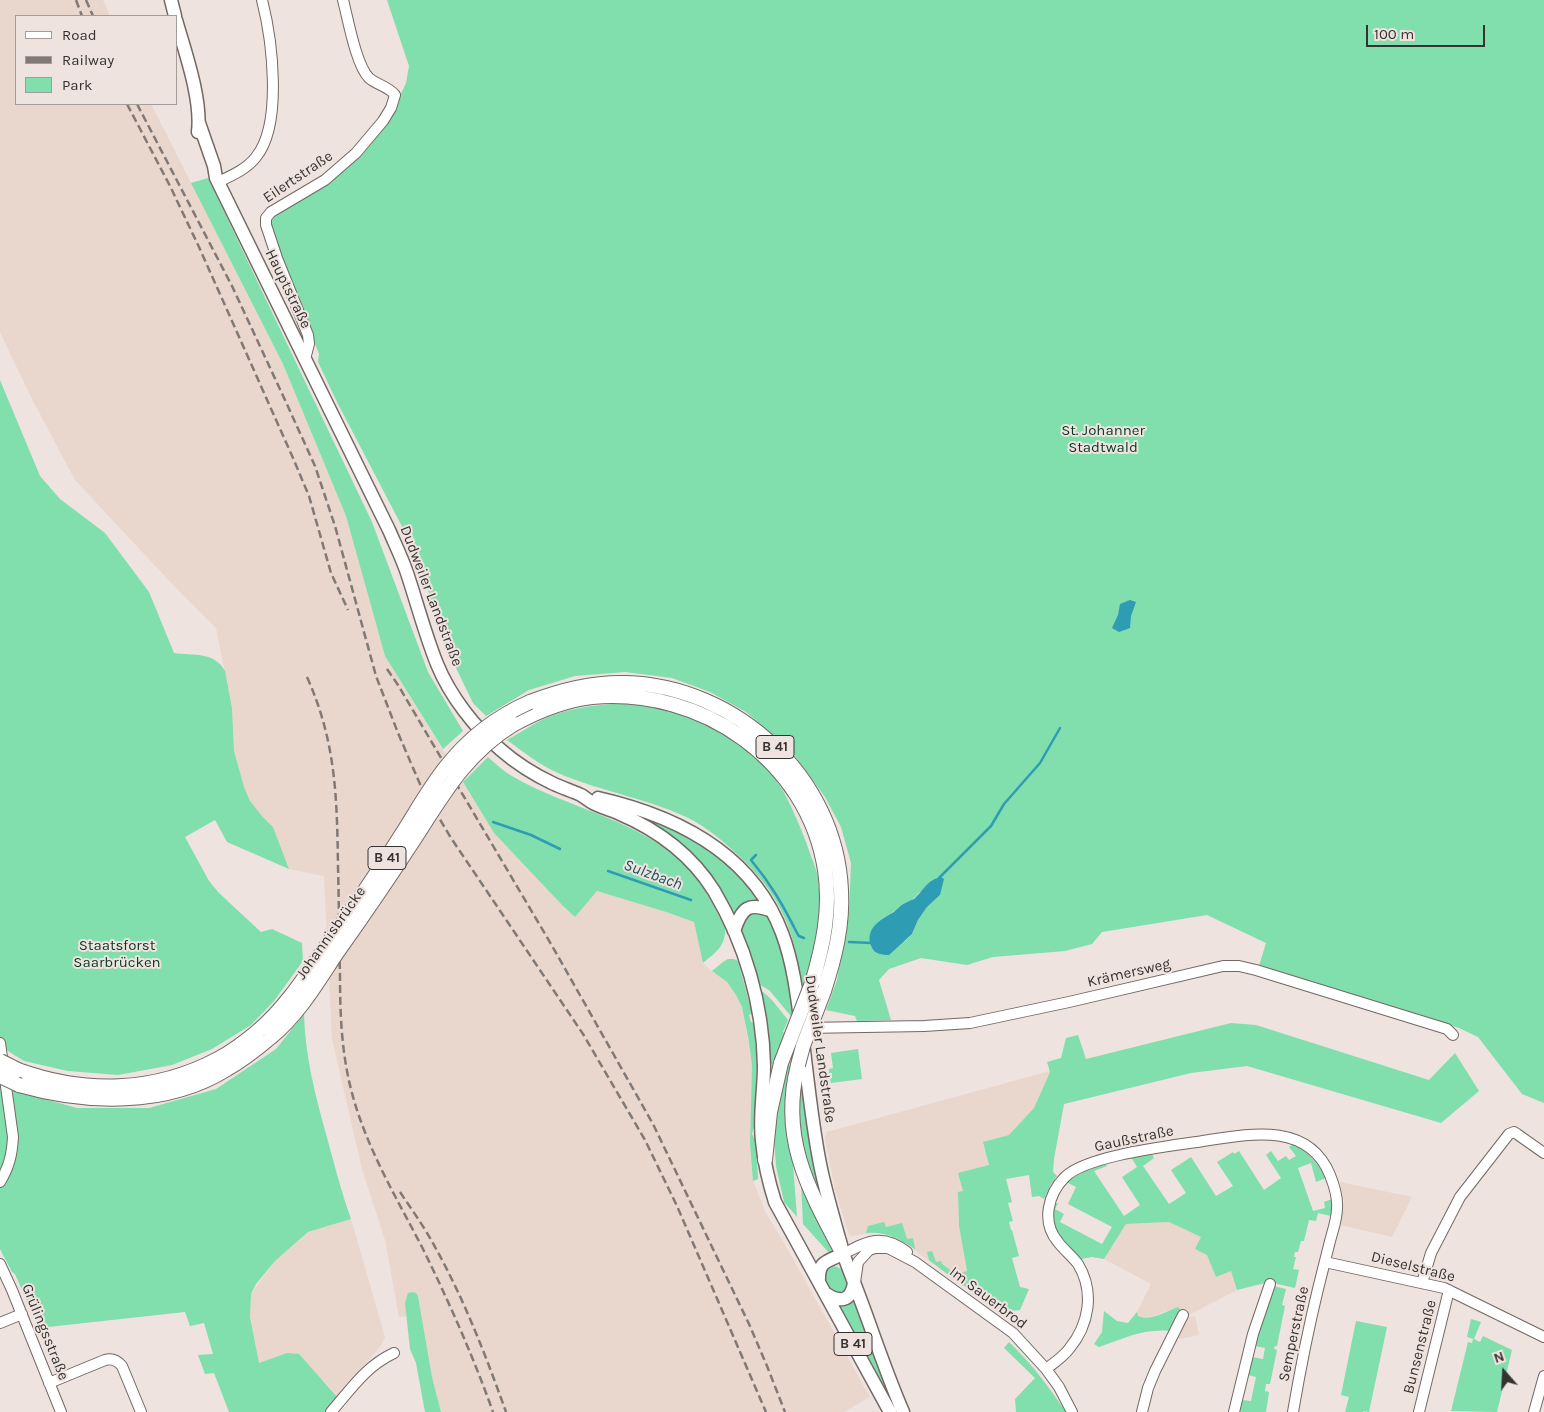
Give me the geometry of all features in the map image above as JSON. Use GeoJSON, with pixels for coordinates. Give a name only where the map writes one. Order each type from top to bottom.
{"type":"FeatureCollection","features":[{"type":"Feature","properties":{"kind":"highway","name":"Johannisbrücke"},"geometry":{"type":"LineString","coordinates":[[265,1034],[384,863],[446,766],[483,730],[514,709],[530,702],[561,691],[602,684],[626,683],[665,688],[705,700],[725,710],[759,733],[775,747],[801,777],[811,793],[829,831],[836,858],[841,888],[840,926],[837,947],[798,1065],[792,1088],[791,1105],[796,1152],[806,1180],[843,1254]]}},
{"type":"Feature","properties":{"kind":"highway","name":"Johannisbrücke"},"geometry":{"type":"LineString","coordinates":[[265,1034],[297,1010],[395,870],[457,774],[491,740],[507,728],[540,711],[591,697],[650,698],[670,703],[701,714],[732,732],[764,754],[780,771],[804,807],[820,849],[825,870],[826,925],[812,983],[781,1063],[770,1112],[765,1160]]}},
{"type":"Feature","properties":{"kind":"highway","name":"B 41"},"geometry":{"type":"LineString","coordinates":[[0,1061],[39,1078],[78,1086],[142,1085],[196,1069],[265,1034]]}},
{"type":"Feature","properties":{"kind":"highway","name":"B 41"},"geometry":{"type":"LineString","coordinates":[[0,1076],[19,1085],[74,1097],[107,1099],[140,1097],[174,1091],[226,1070],[249,1055],[265,1034]]}},
{"type":"Feature","properties":{"kind":"main road","name":"Hauptstraße"},"geometry":{"type":"LineString","coordinates":[[171,0],[175,15]]}},
{"type":"Feature","properties":{"kind":"main road","name":"Hauptstraße"},"geometry":{"type":"LineString","coordinates":[[178,26],[194,87],[199,123],[217,180],[332,414]]}},
{"type":"Feature","properties":{"kind":"main road","name":"Dudweiler Landstraße"},"geometry":{"type":"LineString","coordinates":[[332,414],[400,555],[438,665],[470,718],[490,740],[534,773],[659,834],[695,865],[714,892],[734,931],[749,972],[760,1024],[764,1065],[762,1140],[769,1182],[780,1212],[890,1412]]}},
{"type":"Feature","properties":{"kind":"main road","name":"Dudweiler Landstraße"},"geometry":{"type":"LineString","coordinates":[[581,795],[620,804],[649,814],[702,838],[734,862],[760,892],[772,911],[782,934],[792,970],[802,1028],[819,1162],[843,1254],[902,1412]]}},
{"type":"Feature","properties":{"kind":"main road"},"geometry":{"type":"LineString","coordinates":[[734,931],[741,914],[749,907],[760,906],[772,911]]}},
{"type":"Feature","properties":{"kind":"main road"},"geometry":{"type":"LineString","coordinates":[[843,1254],[820,1267],[818,1271],[822,1288],[836,1300],[840,1300],[851,1294],[854,1283]]}},
{"type":"Feature","properties":{"kind":"street"},"geometry":{"type":"LineString","coordinates":[[217,180],[246,167],[256,158],[268,137],[273,105],[271,50],[269,30],[262,0]]}},
{"type":"Feature","properties":{"kind":"street","name":"Eilertstraße"},"geometry":{"type":"LineString","coordinates":[[305,359],[309,344],[308,335],[277,258],[266,225],[266,218],[270,212],[325,180],[356,154],[378,128],[391,108],[395,95],[391,90],[370,79],[362,68],[343,0]]}},
{"type":"Feature","properties":{"kind":"street","name":"Krämersweg"},"geometry":{"type":"LineString","coordinates":[[802,1028],[924,1026],[970,1023],[1223,966],[1239,966],[1284,978],[1446,1029],[1453,1034]]}},
{"type":"Feature","properties":{"kind":"street"},"geometry":{"type":"LineString","coordinates":[[0,1043],[13,1137],[10,1163],[0,1182]]}},
{"type":"Feature","properties":{"kind":"street"},"geometry":{"type":"LineString","coordinates":[[1422,1283],[1427,1262],[1460,1197],[1509,1134],[1514,1132],[1518,1134],[1544,1153]]}},
{"type":"Feature","properties":{"kind":"street","name":"Gaußstraße"},"geometry":{"type":"LineString","coordinates":[[1046,1369],[1064,1355],[1075,1341],[1085,1322],[1088,1305],[1087,1287],[1079,1266],[1074,1258],[1057,1242],[1051,1231],[1048,1212],[1051,1198],[1056,1188],[1066,1176],[1081,1166],[1153,1148],[1242,1135],[1265,1133],[1291,1138],[1307,1146],[1325,1163],[1332,1180],[1337,1200],[1335,1222],[1325,1262]]}},
{"type":"Feature","properties":{"kind":"street","name":"Im Sauerbrod"},"geometry":{"type":"LineString","coordinates":[[843,1254],[868,1242],[886,1240],[908,1252],[915,1262]]}},
{"type":"Feature","properties":{"kind":"street","name":"Im Sauerbrod"},"geometry":{"type":"LineString","coordinates":[[854,1283],[858,1262],[869,1250],[888,1248],[915,1262],[1006,1327],[1027,1346],[1046,1369],[1072,1412]]}},
{"type":"Feature","properties":{"kind":"street","name":"Dieselstraße"},"geometry":{"type":"LineString","coordinates":[[1325,1262],[1449,1290],[1544,1337]]}},
{"type":"Feature","properties":{"kind":"street","name":"Semperstraße"},"geometry":{"type":"LineString","coordinates":[[1293,1412],[1311,1320],[1325,1262]]}},
{"type":"Feature","properties":{"kind":"street","name":"Grülingsstraße"},"geometry":{"type":"LineString","coordinates":[[0,1264],[61,1412]]}},
{"type":"Feature","properties":{"kind":"street"},"geometry":{"type":"LineString","coordinates":[[1234,1412],[1253,1334],[1270,1284]]}},
{"type":"Feature","properties":{"kind":"street","name":"Bunsenstraße"},"geometry":{"type":"LineString","coordinates":[[1419,1412],[1449,1290]]}},
{"type":"Feature","properties":{"kind":"street"},"geometry":{"type":"LineString","coordinates":[[0,1323],[22,1314]]}},
{"type":"Feature","properties":{"kind":"street"},"geometry":{"type":"LineString","coordinates":[[1142,1412],[1148,1388],[1155,1371],[1183,1315]]}},
{"type":"Feature","properties":{"kind":"street"},"geometry":{"type":"LineString","coordinates":[[331,1412],[370,1367],[394,1353]]}},
{"type":"Feature","properties":{"kind":"street"},"geometry":{"type":"LineString","coordinates":[[49,1383],[105,1360],[118,1361],[122,1366],[141,1412]]}},
{"type":"Feature","properties":{"kind":"street"},"geometry":{"type":"LineString","coordinates":[[1534,1412],[1544,1376]]}},
{"type":"Feature","properties":{"kind":"shaded area"},"geometry":{"type":"Polygon","coordinates":[[[0,0],[103,0],[110,15],[15,15],[15,105],[152,105],[283,364],[346,516],[385,656],[494,833],[575,917],[597,891],[694,922],[703,963],[727,982],[742,1007],[752,1065],[750,1144],[753,1181],[766,1213],[870,1397],[844,1412],[441,1412],[432,1377],[418,1296],[406,1298],[407,1316],[399,1317],[385,1240],[362,1169],[332,1039],[324,876],[289,869],[273,827],[250,801],[234,751],[232,708],[216,628],[75,480],[30,395],[0,332],[0,0]]]}},
{"type":"Feature","properties":{"kind":"shaded area"},"geometry":{"type":"Polygon","coordinates":[[[1050,1071],[1034,1108],[1009,1135],[983,1142],[989,1165],[963,1191],[958,1193],[959,1226],[967,1272],[956,1281],[898,1238],[877,1233],[849,1235],[835,1189],[825,1138],[827,1132],[1050,1071]]]}},
{"type":"Feature","properties":{"kind":"shaded area"},"geometry":{"type":"Polygon","coordinates":[[[1340,1182],[1412,1197],[1392,1237],[1341,1225],[1344,1202],[1340,1182]]]}},
{"type":"Feature","properties":{"kind":"shaded area"},"geometry":{"type":"Polygon","coordinates":[[[351,1219],[385,1337],[382,1344],[338,1398],[327,1384],[287,1353],[259,1364],[250,1317],[251,1294],[275,1261],[308,1232],[351,1219]]]}},
{"type":"Feature","properties":{"kind":"shaded area"},"geometry":{"type":"Polygon","coordinates":[[[1169,1222],[1214,1243],[1231,1270],[1237,1290],[1189,1315],[1178,1307],[1143,1319],[1138,1316],[1137,1312],[1151,1284],[1104,1259],[1126,1224],[1169,1222]]]}},
{"type":"Feature","properties":{"kind":"shaded area"},"geometry":{"type":"Polygon","coordinates":[[[1195,1316],[1199,1335],[1180,1339],[1173,1336],[1179,1320],[1195,1316]]]}},
{"type":"Feature","properties":{"kind":"green space","name":"St. Johanner Stadtwald"},"geometry":{"type":"Polygon","coordinates":[[[387,0],[1544,0],[1544,1103],[1522,1094],[1478,1037],[1459,1028],[1259,966],[1266,943],[1207,915],[1102,932],[1092,944],[1065,951],[993,957],[967,965],[921,958],[889,969],[879,980],[891,1020],[857,1021],[855,1016],[826,1010],[837,980],[849,913],[851,863],[841,827],[825,797],[790,749],[746,712],[710,692],[672,678],[625,672],[575,676],[529,690],[486,716],[473,703],[443,641],[419,559],[318,362],[319,354],[270,227],[273,218],[329,181],[363,154],[388,122],[406,83],[409,66],[387,0]],[[920,892],[912,900],[904,903],[880,920],[870,937],[871,946],[874,951],[905,941],[912,934],[918,920],[927,907],[940,895],[920,892]]]}},
{"type":"Feature","properties":{"kind":"green space"},"geometry":{"type":"Polygon","coordinates":[[[208,178],[372,522],[428,672],[463,731],[443,749],[385,656],[346,516],[283,364],[191,183],[208,178]]]}},
{"type":"Feature","properties":{"kind":"green space","name":"Staatsforst Saarbrücken"},"geometry":{"type":"Polygon","coordinates":[[[0,380],[40,476],[60,499],[105,533],[149,592],[174,653],[209,657],[215,660],[225,671],[232,708],[234,751],[244,787],[250,801],[273,827],[289,869],[227,842],[215,820],[185,837],[209,881],[219,893],[261,932],[272,929],[302,943],[303,961],[274,1001],[251,1025],[212,1049],[172,1065],[118,1075],[68,1071],[24,1061],[0,1046],[0,380]]]}},
{"type":"Feature","properties":{"kind":"green space"},"geometry":{"type":"Polygon","coordinates":[[[633,703],[680,713],[727,735],[755,757],[782,789],[803,835],[816,870],[819,885],[820,911],[817,933],[813,954],[803,985],[792,938],[779,906],[757,875],[720,840],[701,825],[678,813],[558,773],[525,754],[507,740],[543,719],[569,710],[590,706],[633,703]]]}},
{"type":"Feature","properties":{"kind":"green space"},"geometry":{"type":"Polygon","coordinates":[[[488,757],[509,774],[556,797],[626,826],[648,837],[668,851],[693,874],[713,904],[725,928],[724,940],[719,948],[703,963],[694,922],[597,891],[575,917],[494,833],[463,782],[488,757]]]}},
{"type":"Feature","properties":{"kind":"green space"},"geometry":{"type":"Polygon","coordinates":[[[631,813],[677,829],[718,854],[747,883],[760,901],[736,911],[733,916],[718,890],[631,813]]]}},
{"type":"Feature","properties":{"kind":"green space"},"geometry":{"type":"Polygon","coordinates":[[[752,912],[767,915],[778,940],[785,966],[795,1021],[769,990],[757,983],[740,932],[742,923],[752,912]]]}},
{"type":"Feature","properties":{"kind":"green space"},"geometry":{"type":"Polygon","coordinates":[[[728,959],[738,961],[752,1013],[749,1015],[751,1022],[754,1023],[757,1064],[755,1123],[752,1134],[756,1141],[758,1179],[753,1181],[750,1144],[752,1065],[748,1037],[742,1007],[736,995],[727,982],[712,971],[728,959]]]}},
{"type":"Feature","properties":{"kind":"green space"},"geometry":{"type":"Polygon","coordinates":[[[757,988],[770,998],[788,1020],[774,1065],[768,1063],[757,988]]]}},
{"type":"Feature","properties":{"kind":"green space"},"geometry":{"type":"Polygon","coordinates":[[[304,1014],[306,1045],[314,1090],[351,1219],[308,1232],[275,1261],[256,1284],[251,1294],[250,1317],[259,1363],[287,1353],[299,1354],[338,1398],[326,1412],[229,1412],[214,1373],[205,1374],[198,1355],[213,1354],[204,1323],[190,1326],[185,1312],[39,1328],[15,1274],[12,1272],[0,1249],[0,1084],[12,1090],[77,1108],[149,1108],[216,1089],[276,1049],[304,1014]]]}},
{"type":"Feature","properties":{"kind":"green space"},"geometry":{"type":"Polygon","coordinates":[[[1231,1023],[1256,1025],[1429,1080],[1455,1053],[1479,1091],[1441,1123],[1247,1066],[1191,1073],[1064,1104],[1054,1159],[1053,1172],[1057,1176],[1044,1199],[1039,1196],[1032,1197],[1029,1175],[1006,1179],[1012,1202],[1008,1203],[1013,1221],[1009,1222],[1019,1256],[1012,1258],[1020,1287],[1029,1289],[1020,1310],[1002,1312],[929,1260],[927,1252],[932,1251],[936,1262],[941,1261],[942,1264],[956,1274],[967,1271],[959,1226],[958,1192],[963,1191],[958,1173],[989,1165],[983,1142],[1009,1135],[1034,1108],[1050,1072],[1047,1062],[1061,1058],[1066,1038],[1078,1035],[1086,1059],[1231,1023]]]}},
{"type":"Feature","properties":{"kind":"green space"},"geometry":{"type":"Polygon","coordinates":[[[858,1049],[862,1079],[831,1083],[832,1073],[829,1073],[829,1069],[833,1068],[831,1053],[858,1049]]]}},
{"type":"Feature","properties":{"kind":"green space"},"geometry":{"type":"Polygon","coordinates":[[[787,1065],[790,1066],[786,1116],[793,1164],[797,1217],[784,1202],[776,1166],[774,1139],[775,1113],[787,1065]]]}},
{"type":"Feature","properties":{"kind":"green space"},"geometry":{"type":"Polygon","coordinates":[[[804,1071],[822,1202],[801,1146],[797,1103],[804,1071]]]}},
{"type":"Feature","properties":{"kind":"green space"},"geometry":{"type":"Polygon","coordinates":[[[1293,1144],[1312,1158],[1326,1178],[1316,1182],[1311,1163],[1298,1168],[1313,1211],[1325,1208],[1324,1202],[1332,1199],[1331,1216],[1318,1213],[1316,1221],[1309,1220],[1304,1241],[1301,1241],[1298,1252],[1295,1252],[1294,1257],[1296,1257],[1293,1269],[1299,1270],[1295,1288],[1269,1282],[1237,1290],[1231,1271],[1216,1277],[1207,1255],[1195,1249],[1201,1237],[1169,1222],[1126,1224],[1104,1259],[1092,1257],[1081,1259],[1063,1242],[1055,1226],[1053,1207],[1054,1203],[1058,1203],[1055,1209],[1064,1214],[1060,1222],[1102,1244],[1112,1227],[1068,1204],[1076,1187],[1066,1182],[1080,1173],[1095,1167],[1106,1164],[1107,1166],[1094,1171],[1124,1216],[1140,1205],[1122,1177],[1137,1167],[1131,1157],[1152,1154],[1154,1158],[1143,1166],[1169,1204],[1186,1193],[1171,1170],[1191,1157],[1216,1196],[1233,1186],[1217,1162],[1233,1152],[1234,1154],[1239,1151],[1264,1190],[1281,1178],[1266,1155],[1271,1151],[1278,1161],[1286,1156],[1289,1160],[1296,1156],[1289,1147],[1293,1144]]]}},
{"type":"Feature","properties":{"kind":"green space"},"geometry":{"type":"Polygon","coordinates":[[[801,1184],[836,1251],[830,1254],[803,1224],[801,1184]]]}},
{"type":"Feature","properties":{"kind":"green space"},"geometry":{"type":"Polygon","coordinates":[[[884,1222],[886,1227],[902,1223],[907,1239],[913,1238],[915,1249],[898,1239],[880,1233],[866,1233],[868,1226],[884,1222]]]}},
{"type":"Feature","properties":{"kind":"green space"},"geometry":{"type":"Polygon","coordinates":[[[834,1266],[841,1269],[847,1278],[847,1288],[844,1291],[833,1291],[826,1283],[826,1270],[834,1266]]]}},
{"type":"Feature","properties":{"kind":"green space"},"geometry":{"type":"Polygon","coordinates":[[[1273,1286],[1286,1289],[1282,1305],[1285,1306],[1277,1346],[1274,1349],[1277,1350],[1270,1384],[1266,1384],[1265,1391],[1269,1392],[1266,1412],[1240,1412],[1242,1400],[1251,1401],[1256,1377],[1248,1375],[1252,1357],[1263,1359],[1265,1348],[1255,1346],[1273,1286]]]}},
{"type":"Feature","properties":{"kind":"green space"},"geometry":{"type":"Polygon","coordinates":[[[413,1292],[418,1296],[432,1377],[441,1412],[425,1412],[416,1363],[410,1349],[405,1303],[408,1293],[413,1292]]]}},
{"type":"Feature","properties":{"kind":"green space"},"geometry":{"type":"Polygon","coordinates":[[[854,1296],[888,1386],[884,1388],[837,1306],[847,1303],[854,1296]]]}},
{"type":"Feature","properties":{"kind":"green space"},"geometry":{"type":"Polygon","coordinates":[[[1178,1307],[1182,1310],[1170,1331],[1161,1330],[1143,1333],[1099,1347],[1094,1344],[1102,1332],[1104,1311],[1117,1321],[1128,1323],[1137,1312],[1138,1316],[1147,1318],[1178,1307]]]}},
{"type":"Feature","properties":{"kind":"green space"},"geometry":{"type":"Polygon","coordinates":[[[1471,1319],[1481,1322],[1474,1339],[1480,1342],[1483,1336],[1512,1350],[1497,1412],[1451,1411],[1468,1342],[1472,1343],[1473,1339],[1467,1337],[1471,1319]]]}},
{"type":"Feature","properties":{"kind":"green space"},"geometry":{"type":"Polygon","coordinates":[[[1356,1321],[1387,1327],[1369,1412],[1345,1412],[1349,1397],[1341,1395],[1356,1321]]]}},
{"type":"Feature","properties":{"kind":"green space"},"geometry":{"type":"Polygon","coordinates":[[[1009,1342],[1025,1358],[1066,1412],[1016,1412],[1015,1399],[1035,1378],[1004,1348],[1009,1342]]]}},
{"type":"Feature","properties":{"kind":"water"},"geometry":{"type":"Polygon","coordinates":[[[1130,600],[1136,602],[1131,616],[1130,628],[1119,632],[1112,628],[1118,615],[1120,604],[1130,600]]]}},
{"type":"Feature","properties":{"kind":"water"},"geometry":{"type":"Polygon","coordinates":[[[941,877],[944,879],[940,895],[927,907],[918,920],[912,934],[889,955],[875,952],[872,948],[870,935],[879,921],[903,904],[914,899],[932,880],[941,877]]]}},
{"type":"Feature","properties":{"kind":"waterway"},"geometry":{"type":"LineString","coordinates":[[939,878],[991,826],[1004,804],[1040,763],[1060,728]]}},
{"type":"Feature","properties":{"kind":"waterway","name":"Sulzbach"},"geometry":{"type":"LineString","coordinates":[[493,822],[531,835],[560,849]]}},
{"type":"Feature","properties":{"kind":"waterway"},"geometry":{"type":"LineString","coordinates":[[756,855],[751,860],[776,895],[799,936],[804,938]]}},
{"type":"Feature","properties":{"kind":"waterway","name":"Sulzbach"},"geometry":{"type":"LineString","coordinates":[[608,871],[691,900]]}},
{"type":"Feature","properties":{"kind":"waterway"},"geometry":{"type":"LineString","coordinates":[[849,942],[872,943]]}},
{"type":"Feature","properties":{"kind":"railway"},"geometry":{"type":"LineString","coordinates":[[76,0],[82,15]]}},
{"type":"Feature","properties":{"kind":"railway"},"geometry":{"type":"LineString","coordinates":[[86,0],[93,15]]}},
{"type":"Feature","properties":{"kind":"railway"},"geometry":{"type":"LineString","coordinates":[[128,105],[170,186],[199,247],[293,458],[309,496],[331,573],[348,610]]}},
{"type":"Feature","properties":{"kind":"railway"},"geometry":{"type":"LineString","coordinates":[[138,105],[232,286],[315,466],[335,526],[376,676],[423,791],[451,838],[583,1034],[645,1140],[677,1206],[766,1412]]}},
{"type":"Feature","properties":{"kind":"railway"},"geometry":{"type":"LineString","coordinates":[[387,669],[551,944],[653,1124],[749,1324],[785,1412]]}},
{"type":"Feature","properties":{"kind":"railway"},"geometry":{"type":"LineString","coordinates":[[307,677],[324,724],[333,770],[337,817],[341,1023],[352,1095],[368,1141],[442,1289],[469,1350],[493,1412]]}},
{"type":"Feature","properties":{"kind":"railway"},"geometry":{"type":"LineString","coordinates":[[400,1192],[431,1240],[456,1287],[506,1412]]}}]}
